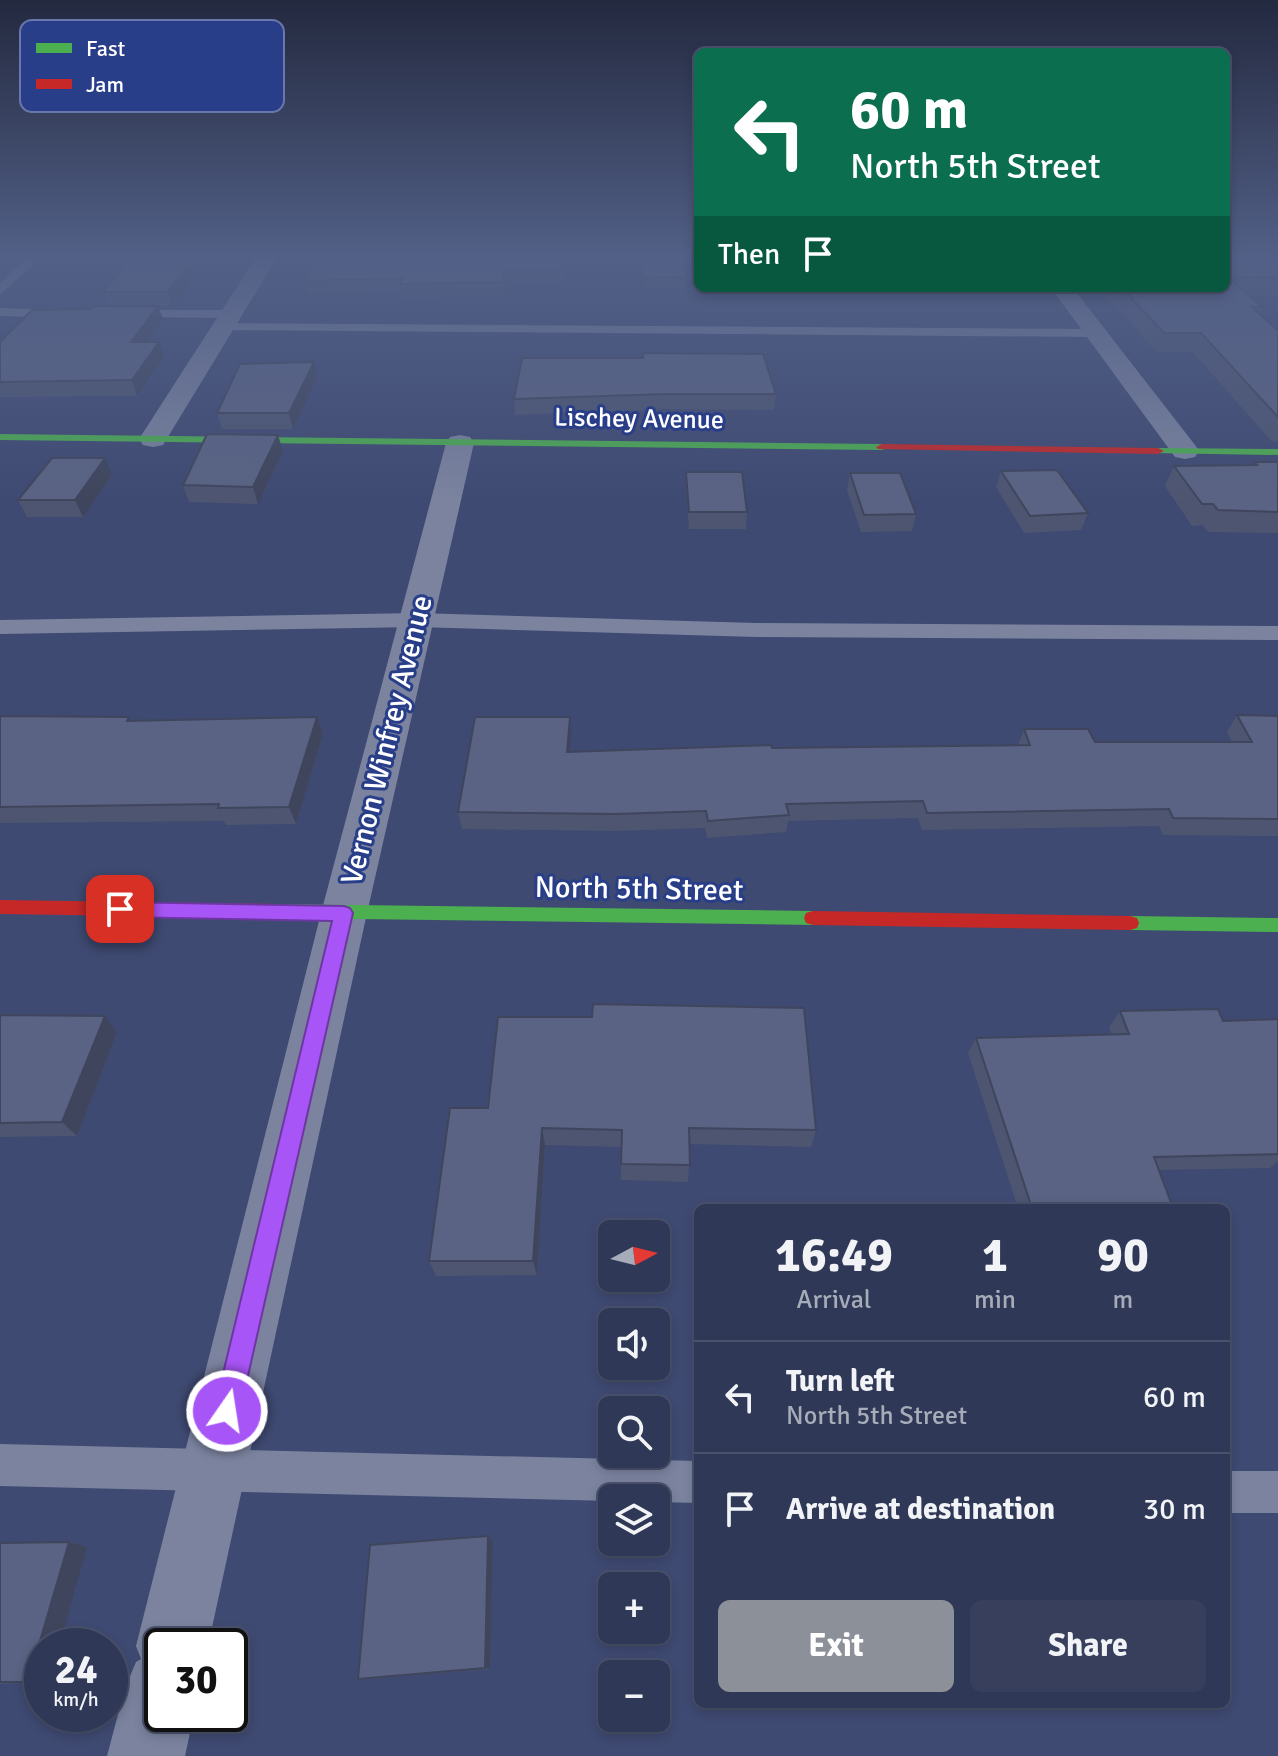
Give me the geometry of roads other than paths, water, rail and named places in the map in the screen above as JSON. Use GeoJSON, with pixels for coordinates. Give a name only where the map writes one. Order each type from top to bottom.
{"type":"FeatureCollection","features":[{"type":"Feature","properties":{"kind":"street"},"geometry":{"type":"LineString","coordinates":[[153,439],[216,338]]}},
{"type":"Feature","properties":{"kind":"street"},"geometry":{"type":"LineString","coordinates":[[1100,338],[1185,451]]}},
{"type":"Feature","properties":{"kind":"street","name":"Lischey Avenue"},"geometry":{"type":"LineString","coordinates":[[0,437],[1278,452]]}},
{"type":"Feature","properties":{"kind":"street","name":"Vernon Winfrey Avenue"},"geometry":{"type":"LineString","coordinates":[[176,1628],[344,913],[460,443]]}},
{"type":"Feature","properties":{"kind":"street","name":"North 5th Street"},"geometry":{"type":"LineString","coordinates":[[0,907],[1278,925]]}},
{"type":"Feature","properties":{"kind":"street"},"geometry":{"type":"LineString","coordinates":[[146,1756],[152,1732]]}},
{"type":"Feature","properties":{"kind":"lane"},"geometry":{"type":"LineString","coordinates":[[0,627],[417,620],[756,630],[1278,633]]}},
{"type":"Feature","properties":{"kind":"lane"},"geometry":{"type":"LineString","coordinates":[[0,1465],[212,1473],[694,1482]]}},
{"type":"Feature","properties":{"kind":"lane"},"geometry":{"type":"LineString","coordinates":[[1230,1492],[1278,1492]]}}]}
